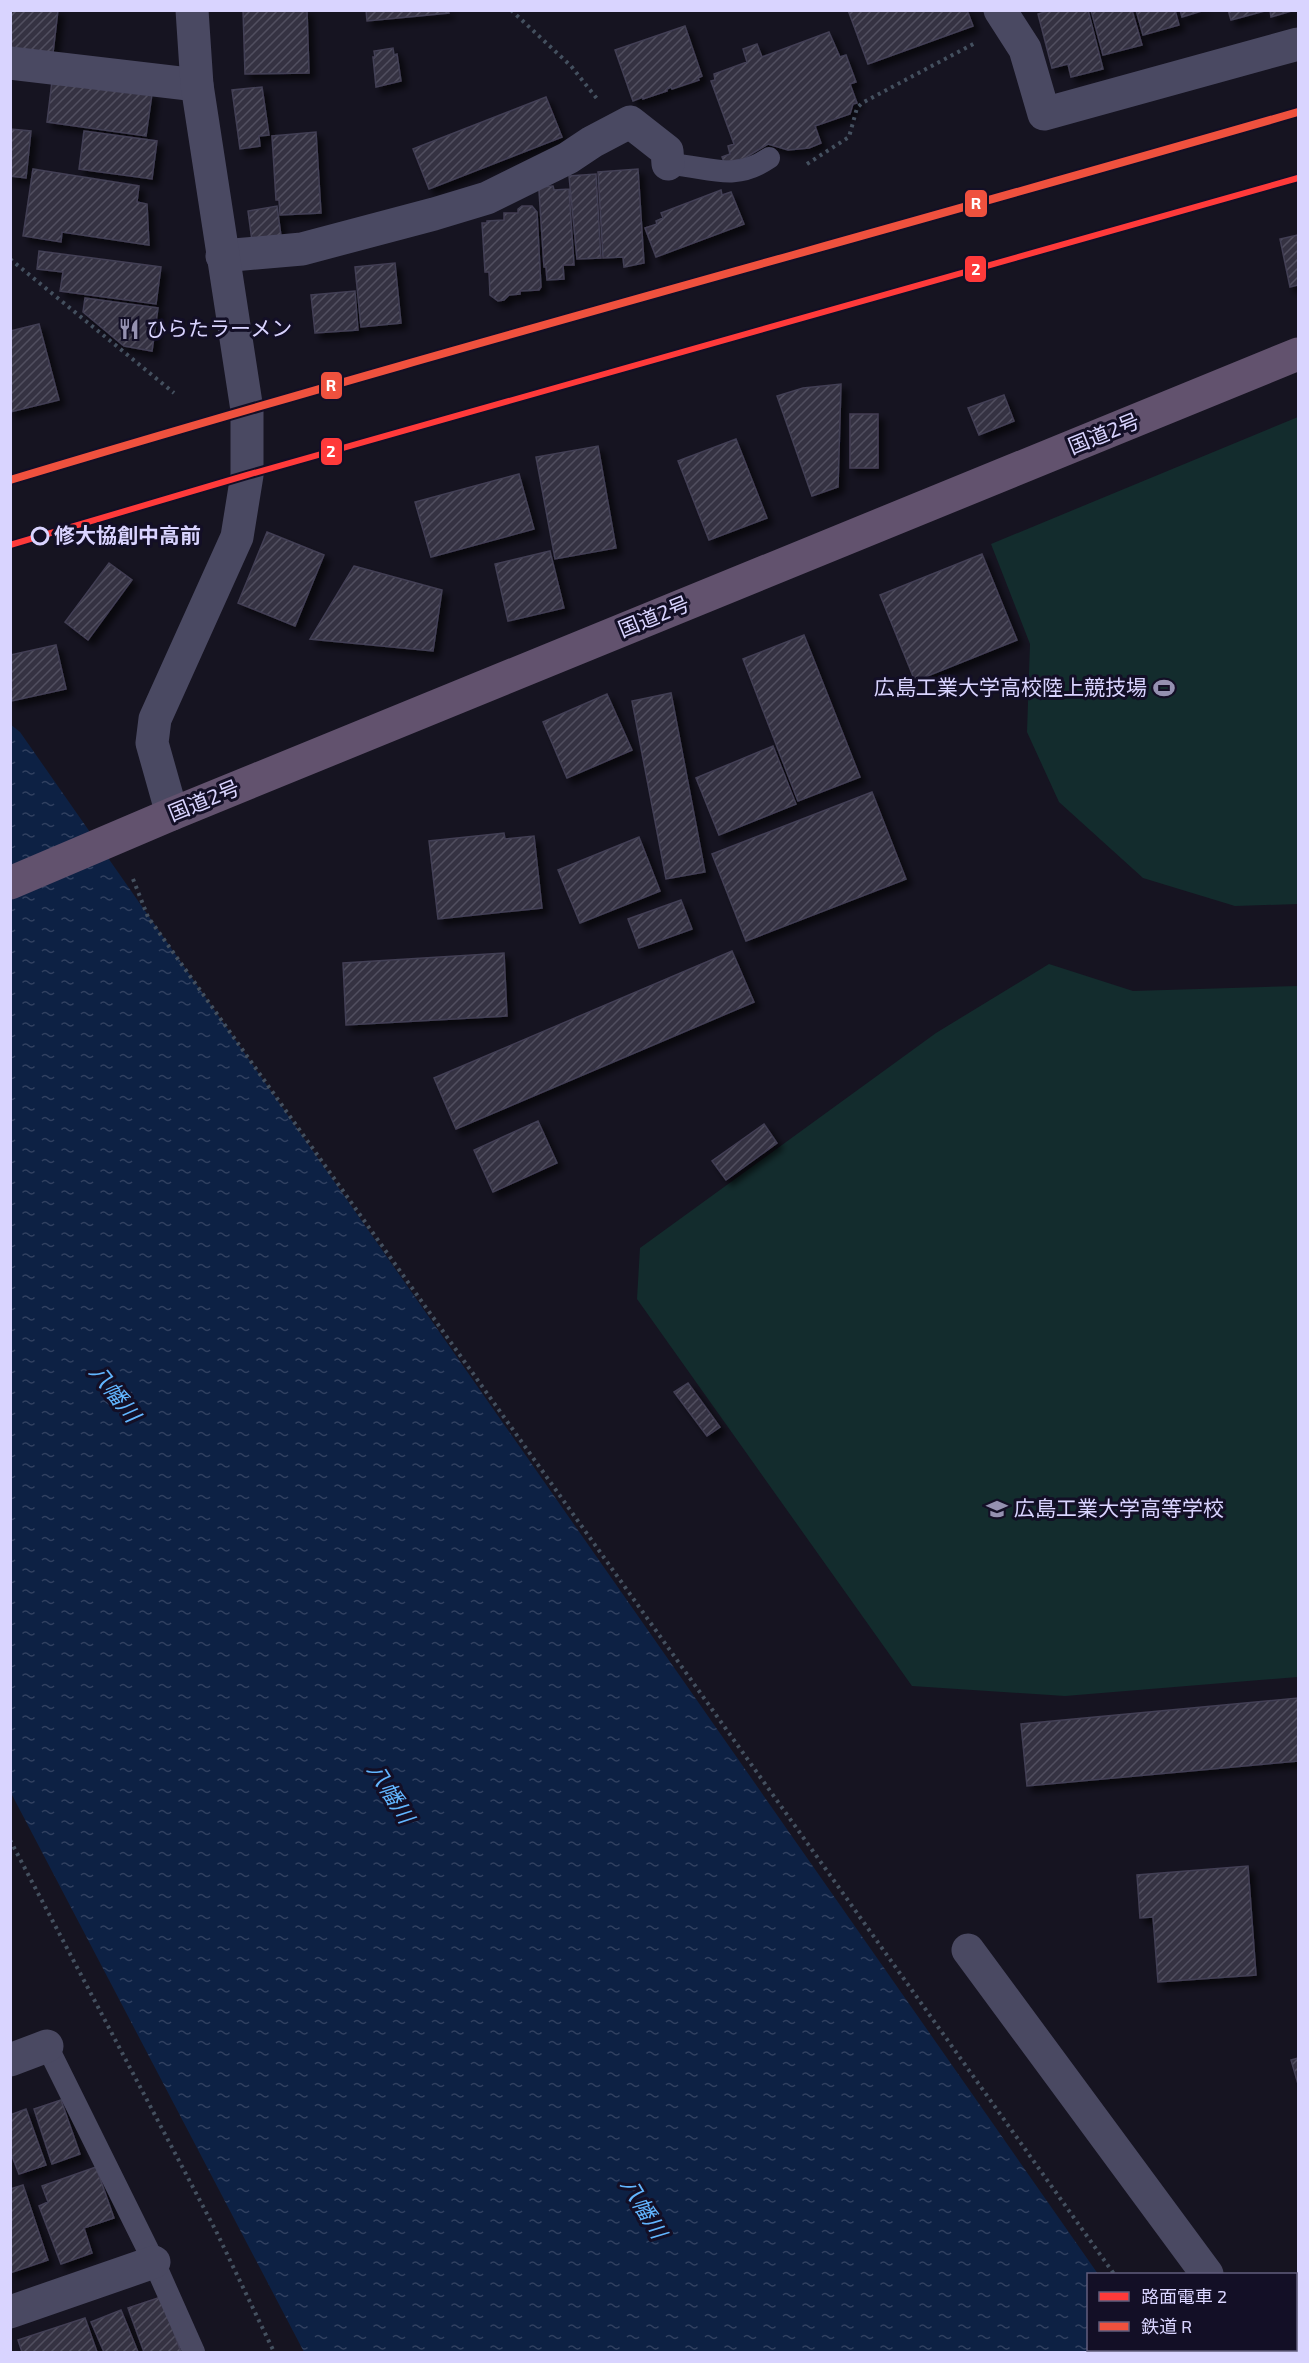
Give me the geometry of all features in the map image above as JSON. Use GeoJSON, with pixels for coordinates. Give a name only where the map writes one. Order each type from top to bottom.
{"type":"FeatureCollection","features":[{"type":"Feature","properties":{"kind":"highway","name":"国道2号"},"geometry":{"type":"LineString","coordinates":[[10,883],[172,814],[1299,354]]}},
{"type":"Feature","properties":{"kind":"street"},"geometry":{"type":"LineString","coordinates":[[172,814],[152,743],[155,719],[237,537],[247,475],[247,410],[198,85],[192,10]]}},
{"type":"Feature","properties":{"kind":"street"},"geometry":{"type":"LineString","coordinates":[[1005,17],[1025,49],[1044,114],[1299,44]]}},
{"type":"Feature","properties":{"kind":"street"},"geometry":{"type":"LineString","coordinates":[[10,63],[198,85]]}},
{"type":"Feature","properties":{"kind":"street"},"geometry":{"type":"LineString","coordinates":[[222,256],[303,249],[487,198],[560,163],[630,122],[667,151],[668,164]]}},
{"type":"Feature","properties":{"kind":"street"},"geometry":{"type":"LineString","coordinates":[[968,1950],[1206,2273]]}},
{"type":"Feature","properties":{"kind":"street"},"geometry":{"type":"LineString","coordinates":[[10,2060],[46,2046]]}},
{"type":"Feature","properties":{"kind":"street"},"geometry":{"type":"LineString","coordinates":[[10,2312],[154,2262]]}},
{"type":"Feature","properties":{"kind":"lane"},"geometry":{"type":"LineString","coordinates":[[668,164],[733,173],[757,166],[770,158]]}},
{"type":"Feature","properties":{"kind":"lane"},"geometry":{"type":"LineString","coordinates":[[46,2046],[154,2262],[194,2352]]}},
{"type":"Feature","properties":{"kind":"path"},"geometry":{"type":"LineString","coordinates":[[511,10],[571,66],[620,127]]}},
{"type":"Feature","properties":{"kind":"path"},"geometry":{"type":"LineString","coordinates":[[807,164],[849,137],[857,108],[862,103],[1005,17]]}},
{"type":"Feature","properties":{"kind":"path"},"geometry":{"type":"LineString","coordinates":[[10,259],[174,393]]}},
{"type":"Feature","properties":{"kind":"path"},"geometry":{"type":"LineString","coordinates":[[133,879],[148,917],[1113,2273]]}},
{"type":"Feature","properties":{"kind":"path"},"geometry":{"type":"LineString","coordinates":[[10,1840],[216,2231],[274,2352]]}},
{"type":"Feature","properties":{"kind":"green space","name":"広島工業大学高校陸上競技場"},"geometry":{"type":"Polygon","coordinates":[[[1298,417],[1298,904],[1235,906],[1143,878],[1059,802],[1027,732],[1030,644],[991,544],[1298,417]]]}},
{"type":"Feature","properties":{"kind":"green space"},"geometry":{"type":"Polygon","coordinates":[[[1049,964],[1133,991],[1298,986],[1298,1677],[1065,1696],[912,1686],[637,1299],[640,1248],[936,1033],[1049,964]]]}},
{"type":"Feature","properties":{"kind":"water","name":"八幡川"},"geometry":{"type":"Polygon","coordinates":[[[10,724],[20,732],[1097,2273],[1087,2273],[1087,2351],[1152,2352],[304,2352],[11,1793],[10,724]]]}},
{"type":"Feature","properties":{"kind":"building"},"geometry":{"type":"Polygon","coordinates":[[[10,10],[58,10],[53,53],[10,49],[10,10]]]}},
{"type":"Feature","properties":{"kind":"building"},"geometry":{"type":"Polygon","coordinates":[[[243,10],[307,10],[309,73],[245,74],[243,10]]]}},
{"type":"Feature","properties":{"kind":"building"},"geometry":{"type":"Polygon","coordinates":[[[366,10],[448,10],[449,13],[367,21],[366,10]]]}},
{"type":"Feature","properties":{"kind":"building"},"geometry":{"type":"Polygon","coordinates":[[[848,10],[967,10],[973,26],[868,64],[848,10]]]}},
{"type":"Feature","properties":{"kind":"building"},"geometry":{"type":"Polygon","coordinates":[[[1051,10],[1088,10],[1103,69],[1071,77],[1068,64],[1052,68],[1038,14],[1051,10]]]}},
{"type":"Feature","properties":{"kind":"building"},"geometry":{"type":"Polygon","coordinates":[[[1091,10],[1132,10],[1142,45],[1103,55],[1091,10]]]}},
{"type":"Feature","properties":{"kind":"building"},"geometry":{"type":"Polygon","coordinates":[[[1136,10],[1175,10],[1179,25],[1143,35],[1136,10]]]}},
{"type":"Feature","properties":{"kind":"building"},"geometry":{"type":"Polygon","coordinates":[[[1180,10],[1205,10],[1182,17],[1180,10]]]}},
{"type":"Feature","properties":{"kind":"building"},"geometry":{"type":"Polygon","coordinates":[[[1228,10],[1265,10],[1265,11],[1231,20],[1228,10]]]}},
{"type":"Feature","properties":{"kind":"building"},"geometry":{"type":"Polygon","coordinates":[[[1270,10],[1295,10],[1271,17],[1270,10]]]}},
{"type":"Feature","properties":{"kind":"building"},"geometry":{"type":"Polygon","coordinates":[[[685,26],[702,76],[698,78],[699,80],[672,89],[671,87],[667,91],[633,101],[615,50],[685,26]]]}},
{"type":"Feature","properties":{"kind":"building"},"geometry":{"type":"Polygon","coordinates":[[[829,32],[840,57],[846,55],[856,82],[850,84],[857,103],[853,104],[850,114],[815,126],[821,143],[809,148],[788,150],[768,144],[743,159],[724,162],[722,157],[730,154],[728,146],[734,144],[711,81],[715,80],[714,74],[747,62],[743,49],[757,44],[762,57],[829,32]]]}},
{"type":"Feature","properties":{"kind":"building"},"geometry":{"type":"Polygon","coordinates":[[[393,48],[394,55],[397,54],[401,81],[376,87],[374,51],[393,48]]]}},
{"type":"Feature","properties":{"kind":"building"},"geometry":{"type":"Polygon","coordinates":[[[52,81],[152,94],[146,136],[47,122],[52,81]]]}},
{"type":"Feature","properties":{"kind":"building"},"geometry":{"type":"Polygon","coordinates":[[[262,87],[269,135],[259,136],[260,146],[240,149],[232,90],[262,87]]]}},
{"type":"Feature","properties":{"kind":"building"},"geometry":{"type":"Polygon","coordinates":[[[546,97],[562,137],[429,189],[413,149],[546,97]]]}},
{"type":"Feature","properties":{"kind":"building"},"geometry":{"type":"Polygon","coordinates":[[[10,129],[31,131],[26,178],[10,176],[10,129]]]}},
{"type":"Feature","properties":{"kind":"building"},"geometry":{"type":"Polygon","coordinates":[[[84,131],[157,141],[152,179],[79,169],[84,131]]]}},
{"type":"Feature","properties":{"kind":"building"},"geometry":{"type":"Polygon","coordinates":[[[316,132],[321,213],[280,215],[279,200],[276,200],[272,136],[316,132]]]}},
{"type":"Feature","properties":{"kind":"building"},"geometry":{"type":"Polygon","coordinates":[[[33,169],[139,186],[137,202],[147,204],[149,245],[62,232],[61,242],[23,236],[33,169]]]}},
{"type":"Feature","properties":{"kind":"building"},"geometry":{"type":"Polygon","coordinates":[[[638,169],[644,263],[624,267],[623,257],[603,258],[598,172],[638,169]]]}},
{"type":"Feature","properties":{"kind":"building"},"geometry":{"type":"Polygon","coordinates":[[[596,174],[601,258],[577,259],[569,176],[596,174]]]}},
{"type":"Feature","properties":{"kind":"building"},"geometry":{"type":"Polygon","coordinates":[[[553,186],[554,190],[569,189],[574,265],[563,265],[564,279],[547,280],[546,267],[544,267],[539,191],[540,187],[553,186]]]}},
{"type":"Feature","properties":{"kind":"building"},"geometry":{"type":"Polygon","coordinates":[[[721,190],[722,195],[731,192],[744,224],[656,257],[645,228],[657,224],[656,221],[663,218],[661,213],[721,190]]]}},
{"type":"Feature","properties":{"kind":"building"},"geometry":{"type":"Polygon","coordinates":[[[277,206],[281,236],[252,241],[248,211],[277,206]]]}},
{"type":"Feature","properties":{"kind":"building"},"geometry":{"type":"Polygon","coordinates":[[[522,206],[532,206],[537,212],[541,287],[539,290],[520,291],[520,294],[509,295],[504,300],[498,301],[490,295],[489,272],[485,272],[482,223],[504,220],[504,213],[518,213],[518,209],[522,206]]]}},
{"type":"Feature","properties":{"kind":"building"},"geometry":{"type":"Polygon","coordinates":[[[1298,235],[1298,285],[1290,287],[1280,239],[1298,235]]]}},
{"type":"Feature","properties":{"kind":"building"},"geometry":{"type":"Polygon","coordinates":[[[39,251],[161,267],[156,304],[60,291],[63,272],[37,269],[39,251]]]}},
{"type":"Feature","properties":{"kind":"building"},"geometry":{"type":"Polygon","coordinates":[[[395,263],[401,323],[361,327],[355,267],[395,263]]]}},
{"type":"Feature","properties":{"kind":"building"},"geometry":{"type":"Polygon","coordinates":[[[355,291],[358,330],[315,333],[311,295],[355,291]]]}},
{"type":"Feature","properties":{"kind":"building","name":"ひらたラーメン"},"geometry":{"type":"Polygon","coordinates":[[[85,298],[158,308],[152,351],[124,346],[83,312],[85,298]]]}},
{"type":"Feature","properties":{"kind":"building"},"geometry":{"type":"Polygon","coordinates":[[[39,324],[59,400],[10,412],[10,331],[39,324]]]}},
{"type":"Feature","properties":{"kind":"building"},"geometry":{"type":"Polygon","coordinates":[[[841,384],[838,487],[812,496],[777,396],[803,388],[841,384]]]}},
{"type":"Feature","properties":{"kind":"building"},"geometry":{"type":"Polygon","coordinates":[[[1004,395],[1014,421],[979,435],[968,408],[1004,395]]]}},
{"type":"Feature","properties":{"kind":"building"},"geometry":{"type":"Polygon","coordinates":[[[850,414],[878,414],[878,468],[850,468],[850,414]]]}},
{"type":"Feature","properties":{"kind":"building"},"geometry":{"type":"Polygon","coordinates":[[[736,439],[767,518],[709,540],[678,461],[736,439]]]}},
{"type":"Feature","properties":{"kind":"building"},"geometry":{"type":"Polygon","coordinates":[[[598,446],[616,548],[555,559],[536,457],[598,446]]]}},
{"type":"Feature","properties":{"kind":"building"},"geometry":{"type":"Polygon","coordinates":[[[519,474],[534,529],[431,557],[415,502],[519,474]]]}},
{"type":"Feature","properties":{"kind":"building"},"geometry":{"type":"Polygon","coordinates":[[[267,532],[324,555],[295,626],[238,603],[267,532]]]}},
{"type":"Feature","properties":{"kind":"building"},"geometry":{"type":"Polygon","coordinates":[[[550,551],[564,608],[508,621],[495,564],[550,551]]]}},
{"type":"Feature","properties":{"kind":"building"},"geometry":{"type":"Polygon","coordinates":[[[982,554],[1017,640],[915,681],[880,595],[982,554]]]}},
{"type":"Feature","properties":{"kind":"building"},"geometry":{"type":"Polygon","coordinates":[[[109,563],[132,580],[88,640],[65,622],[109,563]]]}},
{"type":"Feature","properties":{"kind":"building"},"geometry":{"type":"Polygon","coordinates":[[[354,566],[442,590],[433,651],[310,639],[354,566]]]}},
{"type":"Feature","properties":{"kind":"building"},"geometry":{"type":"Polygon","coordinates":[[[804,635],[860,777],[798,801],[743,659],[804,635]]]}},
{"type":"Feature","properties":{"kind":"building"},"geometry":{"type":"Polygon","coordinates":[[[56,645],[66,689],[11,701],[10,655],[56,645]]]}},
{"type":"Feature","properties":{"kind":"building"},"geometry":{"type":"Polygon","coordinates":[[[671,693],[705,872],[666,879],[632,701],[671,693]]]}},
{"type":"Feature","properties":{"kind":"building"},"geometry":{"type":"Polygon","coordinates":[[[607,694],[632,750],[567,778],[543,722],[607,694]]]}},
{"type":"Feature","properties":{"kind":"building"},"geometry":{"type":"Polygon","coordinates":[[[773,746],[796,804],[719,835],[696,778],[773,746]]]}},
{"type":"Feature","properties":{"kind":"building"},"geometry":{"type":"Polygon","coordinates":[[[872,792],[906,879],[746,941],[712,854],[872,792]]]}},
{"type":"Feature","properties":{"kind":"building"},"geometry":{"type":"Polygon","coordinates":[[[504,833],[505,839],[534,836],[542,908],[438,919],[429,841],[504,833]]]}},
{"type":"Feature","properties":{"kind":"building"},"geometry":{"type":"Polygon","coordinates":[[[639,837],[660,891],[580,923],[558,870],[639,837]]]}},
{"type":"Feature","properties":{"kind":"building"},"geometry":{"type":"Polygon","coordinates":[[[681,900],[692,929],[639,948],[628,919],[681,900]]]}},
{"type":"Feature","properties":{"kind":"building"},"geometry":{"type":"Polygon","coordinates":[[[732,951],[754,1002],[456,1129],[434,1078],[732,951]]]}},
{"type":"Feature","properties":{"kind":"building"},"geometry":{"type":"Polygon","coordinates":[[[504,953],[507,1016],[346,1025],[343,963],[504,953]]]}},
{"type":"Feature","properties":{"kind":"building"},"geometry":{"type":"Polygon","coordinates":[[[538,1121],[557,1163],[493,1192],[474,1150],[538,1121]]]}},
{"type":"Feature","properties":{"kind":"building"},"geometry":{"type":"Polygon","coordinates":[[[764,1124],[777,1143],[726,1180],[712,1161],[764,1124]]]}},
{"type":"Feature","properties":{"kind":"building"},"geometry":{"type":"Polygon","coordinates":[[[688,1383],[720,1427],[707,1436],[674,1392],[688,1383]]]}},
{"type":"Feature","properties":{"kind":"building"},"geometry":{"type":"Polygon","coordinates":[[[1298,1698],[1298,1761],[1027,1786],[1021,1724],[1298,1698]]]}},
{"type":"Feature","properties":{"kind":"building"},"geometry":{"type":"Polygon","coordinates":[[[1248,1866],[1256,1975],[1158,1982],[1153,1917],[1140,1918],[1137,1875],[1248,1866]]]}},
{"type":"Feature","properties":{"kind":"building"},"geometry":{"type":"Polygon","coordinates":[[[1298,2058],[1298,2084],[1291,2060],[1298,2058]]]}},
{"type":"Feature","properties":{"kind":"building"},"geometry":{"type":"Polygon","coordinates":[[[61,2100],[80,2154],[52,2164],[34,2109],[61,2100]]]}},
{"type":"Feature","properties":{"kind":"building"},"geometry":{"type":"Polygon","coordinates":[[[26,2109],[46,2165],[19,2174],[10,2151],[10,2115],[26,2109]]]}},
{"type":"Feature","properties":{"kind":"building"},"geometry":{"type":"Polygon","coordinates":[[[96,2167],[114,2218],[84,2228],[92,2253],[61,2264],[39,2206],[48,2202],[42,2186],[96,2167]]]}},
{"type":"Feature","properties":{"kind":"building"},"geometry":{"type":"Polygon","coordinates":[[[23,2185],[48,2260],[10,2273],[10,2189],[23,2185]]]}},
{"type":"Feature","properties":{"kind":"building"},"geometry":{"type":"Polygon","coordinates":[[[161,2297],[181,2352],[144,2352],[128,2308],[161,2297]]]}},
{"type":"Feature","properties":{"kind":"building"},"geometry":{"type":"Polygon","coordinates":[[[121,2310],[138,2352],[104,2352],[91,2322],[121,2310]]]}},
{"type":"Feature","properties":{"kind":"building"},"geometry":{"type":"Polygon","coordinates":[[[85,2318],[97,2352],[22,2352],[18,2340],[85,2318]]]}},
{"type":"Feature","properties":{"kind":"tram line","name":"2"},"geometry":{"type":"LineString","coordinates":[[10,545],[247,475],[1298,178]]}},
{"type":"Feature","properties":{"kind":"rail line","name":"R"},"geometry":{"type":"LineString","coordinates":[[10,480],[331,386],[1298,112]]}},
{"type":"Feature","properties":{"kind":"place","name":"ひらたラーメン"},"geometry":{"type":"Point","coordinates":[129,329]}},
{"type":"Feature","properties":{"kind":"place","name":"修大協創中高前"},"geometry":{"type":"Point","coordinates":[40,536]}},
{"type":"Feature","properties":{"kind":"place","name":"広島工業大学高校陸上競技場"},"geometry":{"type":"Point","coordinates":[1164,688]}},
{"type":"Feature","properties":{"kind":"place","name":"広島工業大学高等学校"},"geometry":{"type":"Point","coordinates":[997,1509]}}]}
